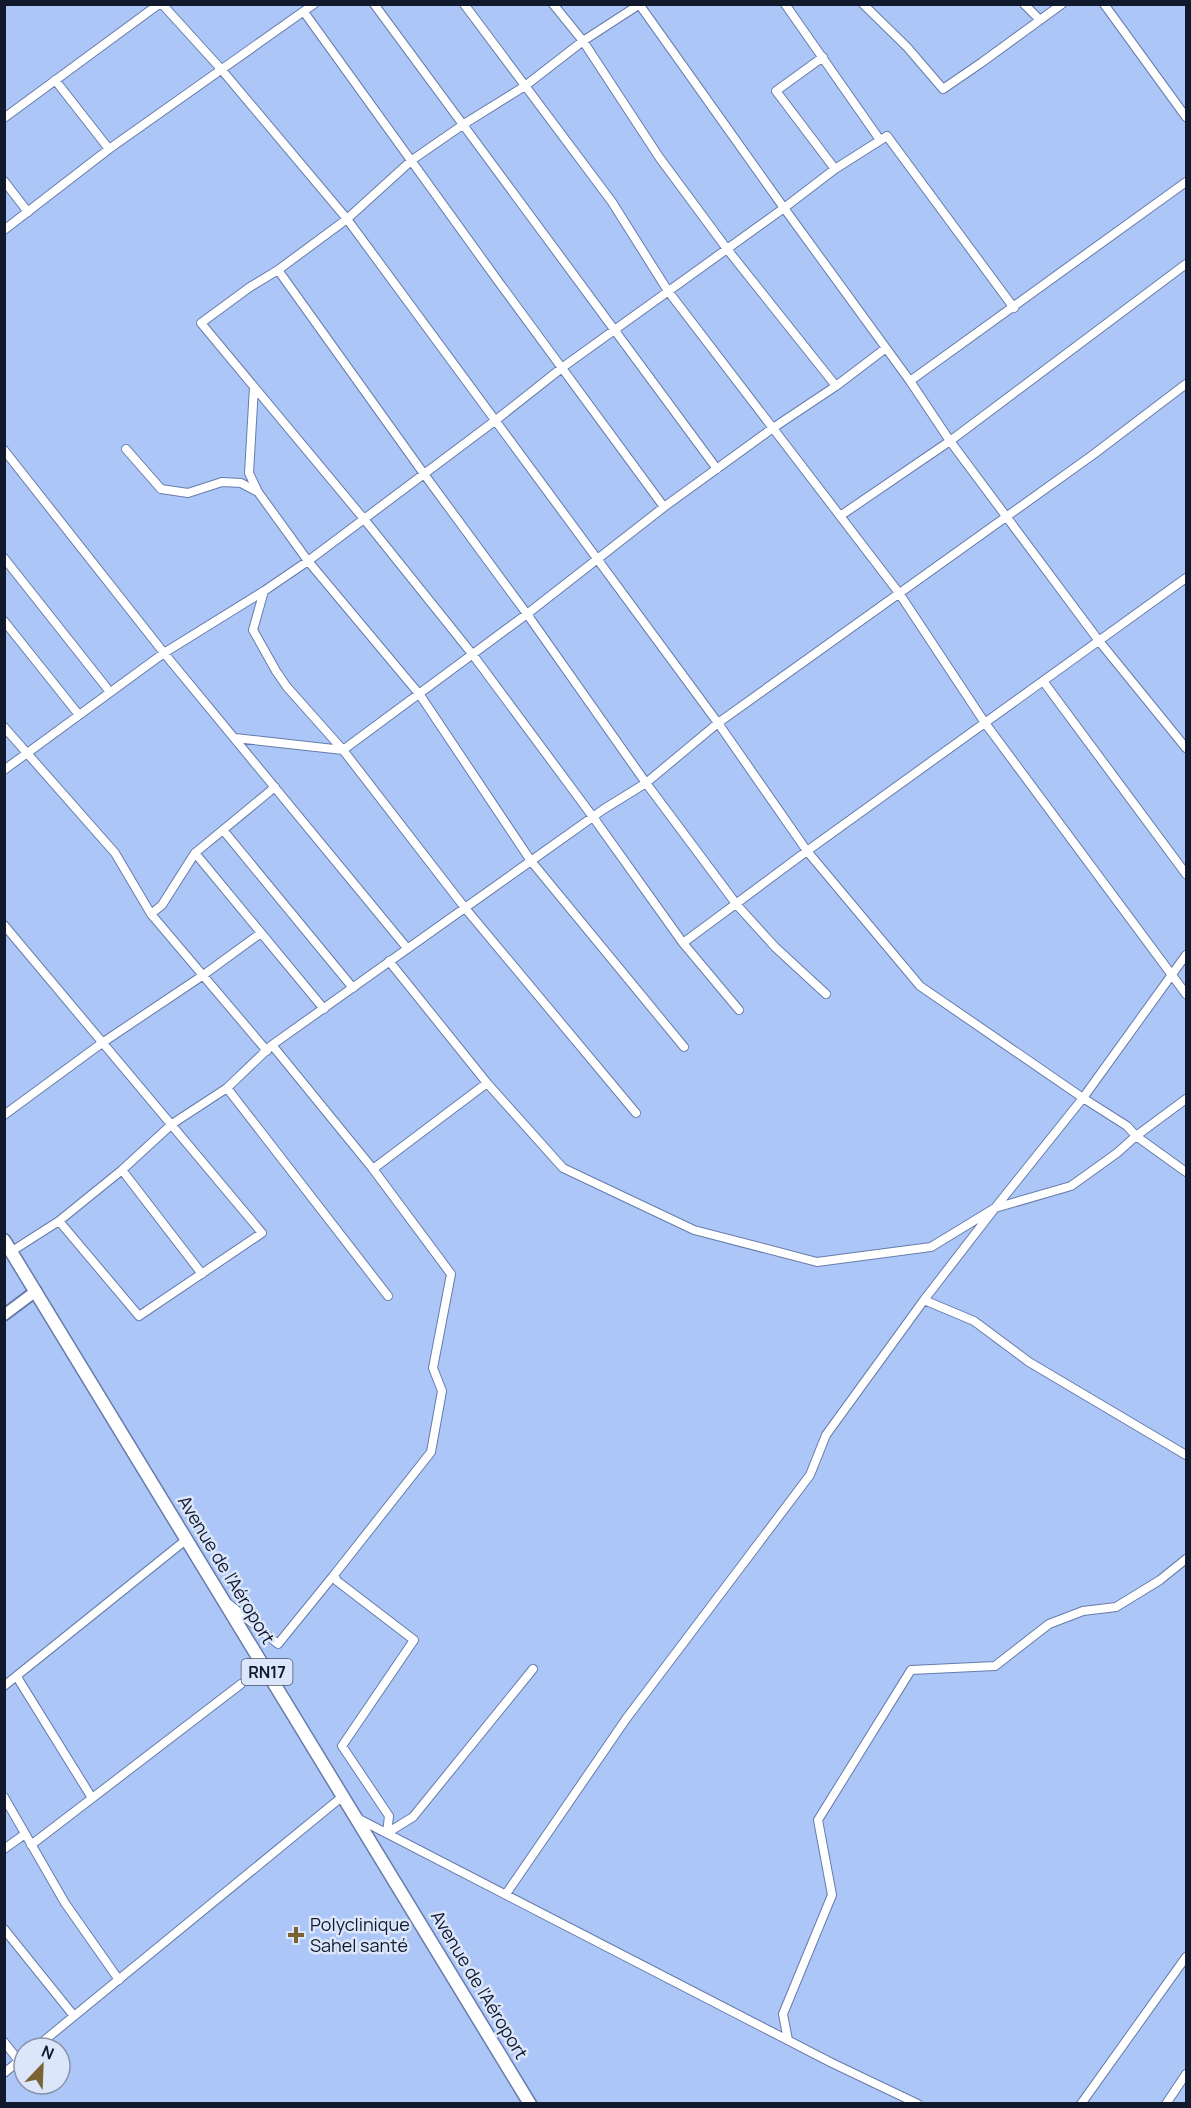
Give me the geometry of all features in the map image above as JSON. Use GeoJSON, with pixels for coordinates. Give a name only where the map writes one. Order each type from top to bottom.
{"type":"FeatureCollection","features":[{"type":"Feature","properties":{"kind":"main road","name":"Avenue de l'Aéroport"},"geometry":{"type":"LineString","coordinates":[[4,1240],[530,2103]]}},
{"type":"Feature","properties":{"kind":"street"},"geometry":{"type":"LineString","coordinates":[[4,118],[161,4],[222,69],[347,219],[718,723],[807,851],[920,986],[1127,1126],[1136,1136],[1186,1172]]}},
{"type":"Feature","properties":{"kind":"street"},"geometry":{"type":"LineString","coordinates":[[4,230],[109,149],[314,4]]}},
{"type":"Feature","properties":{"kind":"street"},"geometry":{"type":"LineString","coordinates":[[374,4],[717,469]]}},
{"type":"Feature","properties":{"kind":"street"},"geometry":{"type":"LineString","coordinates":[[464,4],[612,202],[668,291],[899,593],[985,723],[1186,994]]}},
{"type":"Feature","properties":{"kind":"street"},"geometry":{"type":"LineString","coordinates":[[553,4],[583,41],[659,157],[727,249],[836,386]]}},
{"type":"Feature","properties":{"kind":"street"},"geometry":{"type":"LineString","coordinates":[[785,4],[880,140]]}},
{"type":"Feature","properties":{"kind":"street"},"geometry":{"type":"LineString","coordinates":[[863,4],[907,47],[943,89],[1062,4]]}},
{"type":"Feature","properties":{"kind":"street"},"geometry":{"type":"LineString","coordinates":[[1024,4],[1040,20]]}},
{"type":"Feature","properties":{"kind":"street"},"geometry":{"type":"LineString","coordinates":[[1104,4],[1186,117]]}},
{"type":"Feature","properties":{"kind":"street"},"geometry":{"type":"LineString","coordinates":[[739,1010],[683,943],[473,655],[364,519],[201,323],[347,219],[412,160],[525,86],[583,41],[640,5],[910,381],[950,441],[1099,641],[1186,748]]}},
{"type":"Feature","properties":{"kind":"street"},"geometry":{"type":"LineString","coordinates":[[304,12],[664,507]]}},
{"type":"Feature","properties":{"kind":"street"},"geometry":{"type":"LineString","coordinates":[[823,57],[776,91],[835,170]]}},
{"type":"Feature","properties":{"kind":"street"},"geometry":{"type":"LineString","coordinates":[[55,80],[109,149]]}},
{"type":"Feature","properties":{"kind":"street"},"geometry":{"type":"LineString","coordinates":[[4,771],[164,653],[308,561],[613,330],[835,170],[887,136],[1014,308]]}},
{"type":"Feature","properties":{"kind":"street"},"geometry":{"type":"LineString","coordinates":[[4,181],[28,212]]}},
{"type":"Feature","properties":{"kind":"street"},"geometry":{"type":"LineString","coordinates":[[910,381],[1186,182]]}},
{"type":"Feature","properties":{"kind":"street"},"geometry":{"type":"LineString","coordinates":[[840,516],[950,441],[1186,264]]}},
{"type":"Feature","properties":{"kind":"street"},"geometry":{"type":"LineString","coordinates":[[278,270],[527,614],[646,783],[737,905],[775,947],[826,994]]}},
{"type":"Feature","properties":{"kind":"street"},"geometry":{"type":"LineString","coordinates":[[235,738],[342,750],[420,695],[664,507],[886,348]]}},
{"type":"Feature","properties":{"kind":"street"},"geometry":{"type":"LineString","coordinates":[[8,1250],[58,1221],[122,1170],[172,1124],[226,1088],[270,1048],[407,948],[593,817],[646,783],[718,723],[1094,454],[1186,384]]}},
{"type":"Feature","properties":{"kind":"street"},"geometry":{"type":"LineString","coordinates":[[254,387],[249,473],[258,492],[308,561],[420,695],[531,861],[684,1047]]}},
{"type":"Feature","properties":{"kind":"street"},"geometry":{"type":"LineString","coordinates":[[126,449],[160,489],[188,493],[222,482],[241,483],[258,492]]}},
{"type":"Feature","properties":{"kind":"street"},"geometry":{"type":"LineString","coordinates":[[4,450],[164,653],[407,948]]}},
{"type":"Feature","properties":{"kind":"street"},"geometry":{"type":"LineString","coordinates":[[6,563],[110,692]]}},
{"type":"Feature","properties":{"kind":"street"},"geometry":{"type":"LineString","coordinates":[[683,943],[1186,578]]}},
{"type":"Feature","properties":{"kind":"street"},"geometry":{"type":"LineString","coordinates":[[264,591],[253,630],[287,687],[342,750],[465,908],[636,1113]]}},
{"type":"Feature","properties":{"kind":"street"},"geometry":{"type":"LineString","coordinates":[[4,621],[79,715]]}},
{"type":"Feature","properties":{"kind":"street"},"geometry":{"type":"LineString","coordinates":[[1043,681],[1186,874]]}},
{"type":"Feature","properties":{"kind":"street"},"geometry":{"type":"LineString","coordinates":[[4,727],[115,853],[151,914],[373,1169],[451,1274],[433,1368],[442,1391],[431,1452],[278,1644],[223,1599]]}},
{"type":"Feature","properties":{"kind":"street"},"geometry":{"type":"LineString","coordinates":[[151,914],[162,905],[195,853],[275,787]]}},
{"type":"Feature","properties":{"kind":"street"},"geometry":{"type":"LineString","coordinates":[[223,830],[353,988]]}},
{"type":"Feature","properties":{"kind":"street"},"geometry":{"type":"LineString","coordinates":[[195,853],[324,1009]]}},
{"type":"Feature","properties":{"kind":"street"},"geometry":{"type":"LineString","coordinates":[[4,925],[262,1233],[139,1316],[58,1221]]}},
{"type":"Feature","properties":{"kind":"street"},"geometry":{"type":"LineString","coordinates":[[4,1115],[102,1043],[261,933]]}},
{"type":"Feature","properties":{"kind":"street"},"geometry":{"type":"LineString","coordinates":[[506,1894],[626,1719],[810,1475],[826,1435],[924,1300],[1083,1098],[1186,955]]}},
{"type":"Feature","properties":{"kind":"street"},"geometry":{"type":"LineString","coordinates":[[389,961],[487,1083],[563,1168],[694,1230],[817,1262],[931,1247],[995,1208],[1071,1186],[1186,1099]]}},
{"type":"Feature","properties":{"kind":"street"},"geometry":{"type":"LineString","coordinates":[[373,1169],[487,1083]]}},
{"type":"Feature","properties":{"kind":"street"},"geometry":{"type":"LineString","coordinates":[[226,1088],[388,1296]]}},
{"type":"Feature","properties":{"kind":"street"},"geometry":{"type":"LineString","coordinates":[[122,1170],[202,1274]]}},
{"type":"Feature","properties":{"kind":"street"},"geometry":{"type":"LineString","coordinates":[[4,1315],[36,1291]]}},
{"type":"Feature","properties":{"kind":"street"},"geometry":{"type":"LineString","coordinates":[[924,1300],[974,1321],[1029,1362],[1186,1455]]}},
{"type":"Feature","properties":{"kind":"street"},"geometry":{"type":"LineString","coordinates":[[4,1686],[187,1539]]}},
{"type":"Feature","properties":{"kind":"street"},"geometry":{"type":"LineString","coordinates":[[788,2040],[783,2014],[832,1895],[818,1820],[911,1670],[995,1666],[1049,1624],[1083,1611],[1116,1607],[1160,1580],[1186,1559]]}},
{"type":"Feature","properties":{"kind":"street"},"geometry":{"type":"LineString","coordinates":[[334,1575],[337,1581],[414,1640],[342,1746],[389,1816],[387,1833]]}},
{"type":"Feature","properties":{"kind":"street"},"geometry":{"type":"LineString","coordinates":[[387,1833],[413,1817],[533,1669]]}},
{"type":"Feature","properties":{"kind":"street"},"geometry":{"type":"LineString","coordinates":[[17,1677],[92,1798]]}},
{"type":"Feature","properties":{"kind":"street"},"geometry":{"type":"LineString","coordinates":[[32,1845],[240,1684]]}},
{"type":"Feature","properties":{"kind":"street"},"geometry":{"type":"LineString","coordinates":[[50,2036],[343,1796]]}},
{"type":"Feature","properties":{"kind":"street"},"geometry":{"type":"LineString","coordinates":[[4,1797],[65,1903],[118,1980]]}},
{"type":"Feature","properties":{"kind":"street"},"geometry":{"type":"LineString","coordinates":[[356,1817],[788,2040],[918,2103]]}},
{"type":"Feature","properties":{"kind":"street"},"geometry":{"type":"LineString","coordinates":[[4,1850],[25,1834]]}},
{"type":"Feature","properties":{"kind":"street"},"geometry":{"type":"LineString","coordinates":[[4,1929],[74,2016]]}},
{"type":"Feature","properties":{"kind":"street"},"geometry":{"type":"LineString","coordinates":[[1081,2103],[1186,1957]]}},
{"type":"Feature","properties":{"kind":"street"},"geometry":{"type":"LineString","coordinates":[[1166,2103],[1186,2074]]}},
{"type":"Feature","properties":{"kind":"place","name":"Polyclinique Sahel santé"},"geometry":{"type":"Point","coordinates":[296,1935]}}]}
